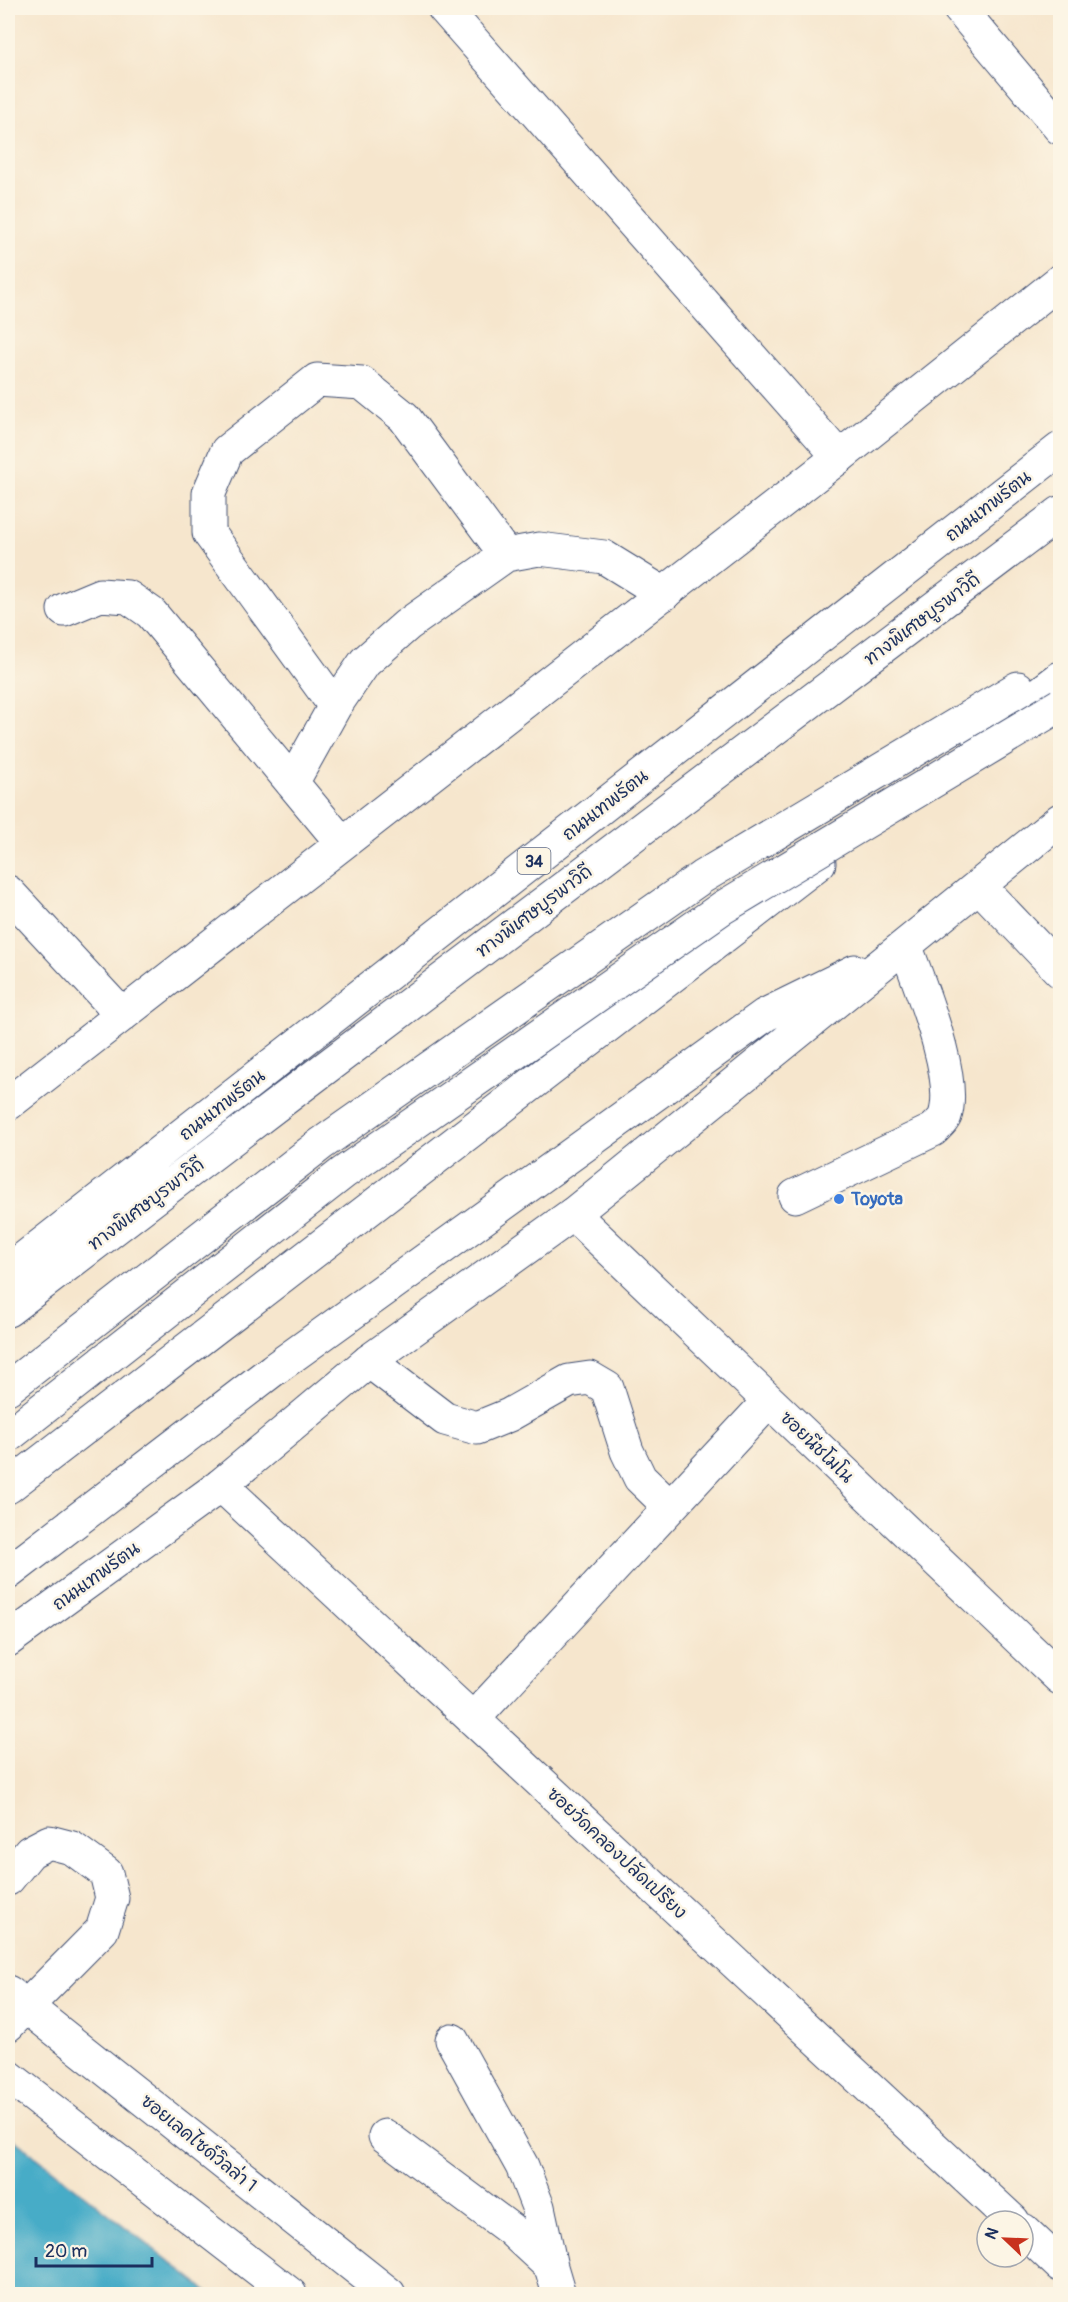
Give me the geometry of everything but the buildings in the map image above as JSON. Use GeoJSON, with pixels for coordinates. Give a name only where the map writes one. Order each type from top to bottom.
{"type":"FeatureCollection","features":[{"type":"Feature","properties":{"kind":"main road"},"geometry":{"type":"LineString","coordinates":[[444,8],[839,458]]}},
{"type":"Feature","properties":{"kind":"main road"},"geometry":{"type":"LineString","coordinates":[[958,8],[1060,128]]}},
{"type":"Feature","properties":{"kind":"main road"},"geometry":{"type":"LineString","coordinates":[[8,1104],[839,458],[1060,281]]}},
{"type":"Feature","properties":{"kind":"main road"},"geometry":{"type":"LineString","coordinates":[[335,706],[209,532],[209,493],[227,451],[316,380],[362,383],[404,417],[506,555]]}},
{"type":"Feature","properties":{"kind":"main road","name":"ถนนเทพรัตน"},"geometry":{"type":"LineString","coordinates":[[8,1271],[1060,449]]}},
{"type":"Feature","properties":{"kind":"main road","name":"ทางพิเศษบูรพาวิถี"},"geometry":{"type":"LineString","coordinates":[[8,1310],[296,1089],[1060,513]]}},
{"type":"Feature","properties":{"kind":"main road"},"geometry":{"type":"LineString","coordinates":[[292,783],[335,706],[365,662],[407,626],[506,555],[539,549],[604,557],[664,594]]}},
{"type":"Feature","properties":{"kind":"main road"},"geometry":{"type":"LineString","coordinates":[[64,610],[100,595],[128,597],[152,613],[342,843]]}},
{"type":"Feature","properties":{"kind":"main road"},"geometry":{"type":"LineString","coordinates":[[8,1388],[321,1143],[702,877],[1060,662]]}},
{"type":"Feature","properties":{"kind":"main road"},"geometry":{"type":"LineString","coordinates":[[8,1487],[1060,678]]}},
{"type":"Feature","properties":{"kind":"main road"},"geometry":{"type":"LineString","coordinates":[[8,1436],[343,1173],[703,921],[1060,705]]}},
{"type":"Feature","properties":{"kind":"main road","name":"ถนนเทพรัตน"},"geometry":{"type":"LineString","coordinates":[[8,1640],[221,1485],[369,1361],[573,1214],[1060,820]]}},
{"type":"Feature","properties":{"kind":"main road"},"geometry":{"type":"LineString","coordinates":[[980,887],[1060,971]]}},
{"type":"Feature","properties":{"kind":"main road"},"geometry":{"type":"LineString","coordinates":[[8,892],[122,1015]]}},
{"type":"Feature","properties":{"kind":"main road"},"geometry":{"type":"LineString","coordinates":[[8,1573],[273,1370],[765,1015],[908,945],[944,1062],[948,1100],[944,1118],[933,1130],[795,1196]]}},
{"type":"Feature","properties":{"kind":"main road"},"geometry":{"type":"LineString","coordinates":[[8,1114],[47,1073]]}},
{"type":"Feature","properties":{"kind":"main road","name":"ซอยนีชโมโน"},"geometry":{"type":"LineString","coordinates":[[573,1214],[1060,1678]]}},
{"type":"Feature","properties":{"kind":"main road"},"geometry":{"type":"LineString","coordinates":[[369,1361],[445,1419],[477,1428],[509,1415],[569,1381],[590,1378],[607,1388],[616,1410],[627,1451],[640,1478],[670,1507]]}},
{"type":"Feature","properties":{"kind":"main road"},"geometry":{"type":"LineString","coordinates":[[472,1719],[769,1401]]}},
{"type":"Feature","properties":{"kind":"main road","name":"ซอยวัดคลองปลัดเปรียง"},"geometry":{"type":"LineString","coordinates":[[221,1485],[1000,2209]]}},
{"type":"Feature","properties":{"kind":"main road"},"geometry":{"type":"LineString","coordinates":[[8,1879],[30,1852],[49,1842],[72,1848],[106,1874],[112,1898],[102,1930],[14,2008]]}},
{"type":"Feature","properties":{"kind":"main road","name":"ซอยเลคไซด์วิลล่า 1"},"geometry":{"type":"LineString","coordinates":[[14,2008],[389,2295]]}},
{"type":"Feature","properties":{"kind":"main road"},"geometry":{"type":"LineString","coordinates":[[452,2040],[522,2166],[538,2207],[555,2281]]}},
{"type":"Feature","properties":{"kind":"main road"},"geometry":{"type":"LineString","coordinates":[[8,2076],[290,2295]]}},
{"type":"Feature","properties":{"kind":"main road"},"geometry":{"type":"LineString","coordinates":[[385,2136],[510,2229],[555,2281]]}},
{"type":"Feature","properties":{"kind":"main road"},"geometry":{"type":"LineString","coordinates":[[1035,2241],[1060,2265]]}},
{"type":"Feature","properties":{"kind":"water"},"geometry":{"type":"Polygon","coordinates":[[[8,2135],[211,2294],[8,2294],[8,2135]]]}},
{"type":"Feature","properties":{"kind":"place","name":"Toyota"},"geometry":{"type":"Point","coordinates":[839,1199]}}]}
